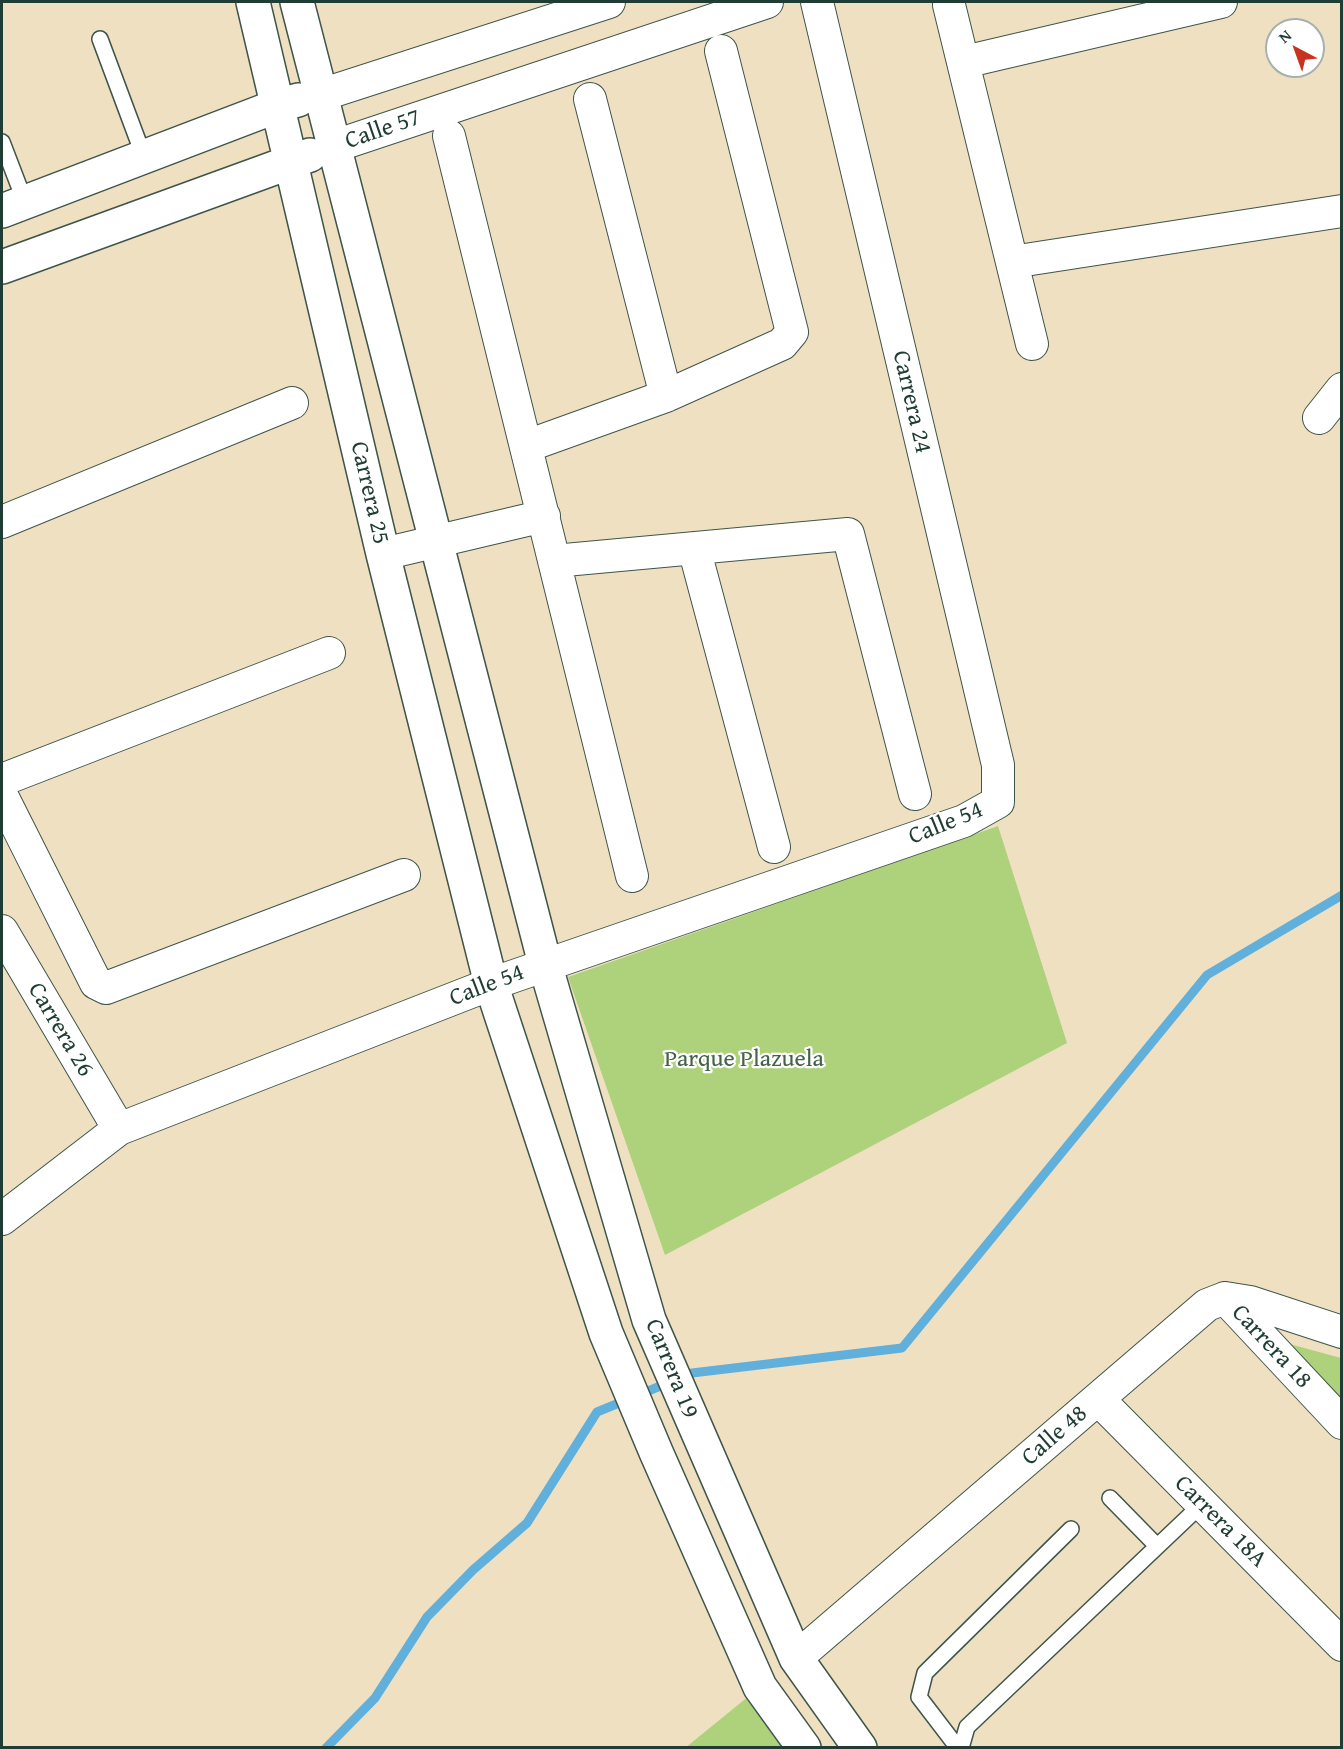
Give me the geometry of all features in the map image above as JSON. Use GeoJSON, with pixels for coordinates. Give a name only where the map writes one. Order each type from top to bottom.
{"type":"FeatureCollection","features":[{"type":"Feature","properties":{"kind":"street","name":"Carrera 25"},"geometry":{"type":"LineString","coordinates":[[253,2],[383,554],[491,984]]}},
{"type":"Feature","properties":{"kind":"street"},"geometry":{"type":"LineString","coordinates":[[297,2],[545,964]]}},
{"type":"Feature","properties":{"kind":"street"},"geometry":{"type":"LineString","coordinates":[[13,206],[277,106],[609,2]]}},
{"type":"Feature","properties":{"kind":"street","name":"Calle 57"},"geometry":{"type":"LineString","coordinates":[[2,267],[335,146],[767,2]]}},
{"type":"Feature","properties":{"kind":"street","name":"Carrera 24"},"geometry":{"type":"LineString","coordinates":[[817,2],[998,765],[998,802]]}},
{"type":"Feature","properties":{"kind":"street"},"geometry":{"type":"LineString","coordinates":[[964,62],[1221,2]]}},
{"type":"Feature","properties":{"kind":"street"},"geometry":{"type":"LineString","coordinates":[[949,5],[1032,344]]}},
{"type":"Feature","properties":{"kind":"street"},"geometry":{"type":"LineString","coordinates":[[527,446],[666,396],[782,344],[792,333],[721,51]]}},
{"type":"Feature","properties":{"kind":"street"},"geometry":{"type":"LineString","coordinates":[[590,99],[666,396]]}},
{"type":"Feature","properties":{"kind":"street"},"geometry":{"type":"LineString","coordinates":[[449,136],[632,876]]}},
{"type":"Feature","properties":{"kind":"street"},"geometry":{"type":"LineString","coordinates":[[1011,262],[1341,211]]}},
{"type":"Feature","properties":{"kind":"street"},"geometry":{"type":"LineString","coordinates":[[1319,418],[1341,389]]}},
{"type":"Feature","properties":{"kind":"street"},"geometry":{"type":"LineString","coordinates":[[2,522],[292,403]]}},
{"type":"Feature","properties":{"kind":"street"},"geometry":{"type":"LineString","coordinates":[[383,554],[544,516]]}},
{"type":"Feature","properties":{"kind":"street"},"geometry":{"type":"LineString","coordinates":[[554,561],[848,534],[915,794]]}},
{"type":"Feature","properties":{"kind":"street"},"geometry":{"type":"LineString","coordinates":[[694,548],[774,847]]}},
{"type":"Feature","properties":{"kind":"street"},"geometry":{"type":"LineString","coordinates":[[2,780],[329,653]]}},
{"type":"Feature","properties":{"kind":"street"},"geometry":{"type":"LineString","coordinates":[[2,796],[96,982],[106,988],[404,875]]}},
{"type":"Feature","properties":{"kind":"street","name":"Calle 54"},"geometry":{"type":"LineString","coordinates":[[2,1219],[119,1129],[491,984],[964,821],[998,802]]}},
{"type":"Feature","properties":{"kind":"street","name":"Carrera 26"},"geometry":{"type":"LineString","coordinates":[[2,931],[119,1129]]}},
{"type":"Feature","properties":{"kind":"street","name":"Carrera 19"},"geometry":{"type":"LineString","coordinates":[[545,964],[649,1320],[796,1658],[860,1748]]}},
{"type":"Feature","properties":{"kind":"street","name":"Carrera 19"},"geometry":{"type":"LineString","coordinates":[[491,984],[606,1333],[760,1687],[804,1748]]}},
{"type":"Feature","properties":{"kind":"street"},"geometry":{"type":"LineString","coordinates":[[1225,1298],[1250,1302],[1341,1332]]}},
{"type":"Feature","properties":{"kind":"street","name":"Calle 48"},"geometry":{"type":"LineString","coordinates":[[796,1658],[1207,1305],[1225,1298]]}},
{"type":"Feature","properties":{"kind":"street","name":"Carrera 18"},"geometry":{"type":"LineString","coordinates":[[1225,1298],[1341,1423]]}},
{"type":"Feature","properties":{"kind":"street","name":"Carrera 18A"},"geometry":{"type":"LineString","coordinates":[[1098,1399],[1341,1645]]}},
{"type":"Feature","properties":{"kind":"lane"},"geometry":{"type":"LineString","coordinates":[[100,39],[144,157]]}},
{"type":"Feature","properties":{"kind":"lane"},"geometry":{"type":"LineString","coordinates":[[2,142],[13,206]]}},
{"type":"Feature","properties":{"kind":"lane"},"geometry":{"type":"LineString","coordinates":[[1110,1498],[1157,1546]]}},
{"type":"Feature","properties":{"kind":"lane"},"geometry":{"type":"LineString","coordinates":[[959,1748],[967,1727],[1202,1504]]}},
{"type":"Feature","properties":{"kind":"lane"},"geometry":{"type":"LineString","coordinates":[[959,1748],[919,1697],[925,1673],[1071,1528]]}},
{"type":"Feature","properties":{"kind":"green space","name":"Parque Plazuela"},"geometry":{"type":"Polygon","coordinates":[[[998,826],[1067,1043],[665,1255],[568,977],[998,826]]]}},
{"type":"Feature","properties":{"kind":"green space"},"geometry":{"type":"Polygon","coordinates":[[[1286,1343],[1341,1358],[1341,1406],[1286,1343]]]}},
{"type":"Feature","properties":{"kind":"green space"},"geometry":{"type":"Polygon","coordinates":[[[760,1687],[804,1748],[685,1748],[760,1687]]]}},
{"type":"Feature","properties":{"kind":"waterway"},"geometry":{"type":"LineString","coordinates":[[326,1748],[375,1698],[427,1617],[473,1570],[527,1523],[597,1412],[692,1373],[902,1348],[1207,975],[1342,895]]}}]}
